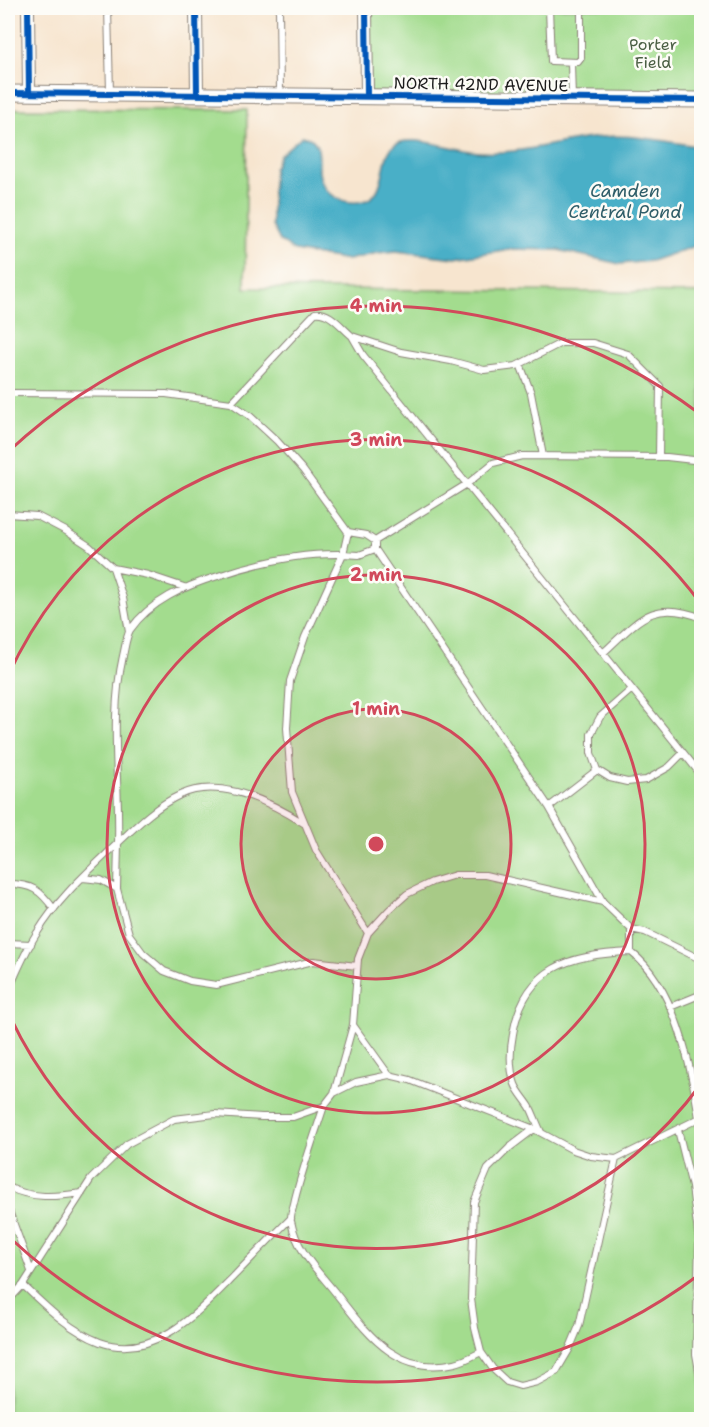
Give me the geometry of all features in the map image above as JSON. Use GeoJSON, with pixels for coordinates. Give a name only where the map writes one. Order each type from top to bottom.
{"type":"FeatureCollection","features":[{"type":"Feature","properties":{"kind":"street"},"geometry":{"type":"LineString","coordinates":[[28,8],[29,93]]}},
{"type":"Feature","properties":{"kind":"street"},"geometry":{"type":"LineString","coordinates":[[196,8],[197,94]]}},
{"type":"Feature","properties":{"kind":"street"},"geometry":{"type":"LineString","coordinates":[[366,8],[368,96]]}},
{"type":"Feature","properties":{"kind":"street","name":"NORTH 42ND AVENUE"},"geometry":{"type":"LineString","coordinates":[[8,93],[702,100]]}},
{"type":"Feature","properties":{"kind":"lane"},"geometry":{"type":"LineString","coordinates":[[108,8],[110,93]]}},
{"type":"Feature","properties":{"kind":"lane"},"geometry":{"type":"LineString","coordinates":[[279,8],[280,95]]}},
{"type":"Feature","properties":{"kind":"lane"},"geometry":{"type":"LineString","coordinates":[[549,8],[551,61],[571,63],[580,61],[581,58],[581,8]]}},
{"type":"Feature","properties":{"kind":"lane"},"geometry":{"type":"LineString","coordinates":[[571,63],[572,99]]}},
{"type":"Feature","properties":{"kind":"lane"},"geometry":{"type":"LineString","coordinates":[[231,403],[315,313],[322,312],[327,315],[352,336],[363,355],[702,776]]}},
{"type":"Feature","properties":{"kind":"lane"},"geometry":{"type":"LineString","coordinates":[[352,336],[401,352],[451,361],[484,370],[520,364],[561,343],[593,343],[628,354],[660,386],[659,457]]}},
{"type":"Feature","properties":{"kind":"lane"},"geometry":{"type":"LineString","coordinates":[[520,364],[531,393],[543,456]]}},
{"type":"Feature","properties":{"kind":"lane"},"geometry":{"type":"LineString","coordinates":[[8,393],[166,394],[231,403],[250,416],[277,441],[303,470],[348,532],[366,535],[375,542]]}},
{"type":"Feature","properties":{"kind":"lane"},"geometry":{"type":"LineString","coordinates":[[375,542],[467,484],[493,463],[522,456],[659,457],[702,461]]}},
{"type":"Feature","properties":{"kind":"lane"},"geometry":{"type":"LineString","coordinates":[[8,514],[38,516],[89,546],[113,568],[123,598],[129,632],[119,675],[116,719],[117,889],[129,934],[143,953],[164,971],[190,981],[216,985],[314,961],[357,966]]}},
{"type":"Feature","properties":{"kind":"lane"},"geometry":{"type":"LineString","coordinates":[[348,532],[343,554],[305,637],[290,681],[287,728],[292,792],[316,850],[369,933]]}},
{"type":"Feature","properties":{"kind":"lane"},"geometry":{"type":"LineString","coordinates":[[375,542],[375,549],[549,807],[603,902],[631,929],[645,932],[702,960]]}},
{"type":"Feature","properties":{"kind":"lane"},"geometry":{"type":"LineString","coordinates":[[129,632],[145,612],[184,587],[280,558],[325,553],[359,555],[375,549]]}},
{"type":"Feature","properties":{"kind":"lane"},"geometry":{"type":"LineString","coordinates":[[113,568],[148,575],[184,587]]}},
{"type":"Feature","properties":{"kind":"lane"},"geometry":{"type":"LineString","coordinates":[[603,653],[635,624],[657,610],[682,610],[702,618]]}},
{"type":"Feature","properties":{"kind":"lane"},"geometry":{"type":"LineString","coordinates":[[632,689],[600,717],[591,734],[591,753],[597,770],[610,778],[627,782],[646,780],[669,767],[683,753]]}},
{"type":"Feature","properties":{"kind":"lane"},"geometry":{"type":"LineString","coordinates":[[549,807],[597,770]]}},
{"type":"Feature","properties":{"kind":"lane"},"geometry":{"type":"LineString","coordinates":[[8,991],[36,933],[68,892],[151,813],[181,794],[215,787],[281,809],[306,824]]}},
{"type":"Feature","properties":{"kind":"lane"},"geometry":{"type":"LineString","coordinates":[[481,1352],[457,1363],[441,1365],[415,1363],[394,1356],[372,1339],[309,1261],[297,1242],[291,1218],[308,1151],[324,1106],[334,1093],[353,1025],[357,966],[369,933],[389,910],[407,894],[455,874],[485,875],[603,902]]}},
{"type":"Feature","properties":{"kind":"lane"},"geometry":{"type":"LineString","coordinates":[[83,878],[101,880],[117,889]]}},
{"type":"Feature","properties":{"kind":"lane"},"geometry":{"type":"LineString","coordinates":[[8,884],[25,884],[43,894],[54,909]]}},
{"type":"Feature","properties":{"kind":"lane"},"geometry":{"type":"LineString","coordinates":[[631,929],[631,952]]}},
{"type":"Feature","properties":{"kind":"lane"},"geometry":{"type":"LineString","coordinates":[[8,943],[31,944]]}},
{"type":"Feature","properties":{"kind":"lane"},"geometry":{"type":"LineString","coordinates":[[334,1093],[356,1082],[389,1075],[410,1080],[538,1130],[573,1150],[591,1156],[616,1159],[678,1130],[700,1118],[691,1075],[680,1034],[666,998],[642,961],[631,952],[574,958],[546,972],[528,992],[516,1018],[510,1053],[515,1084],[530,1108],[538,1130]]}},
{"type":"Feature","properties":{"kind":"lane"},"geometry":{"type":"LineString","coordinates":[[670,1007],[702,994]]}},
{"type":"Feature","properties":{"kind":"lane"},"geometry":{"type":"LineString","coordinates":[[353,1025],[389,1075]]}},
{"type":"Feature","properties":{"kind":"lane"},"geometry":{"type":"LineString","coordinates":[[8,1301],[23,1285],[91,1179],[127,1144],[174,1119],[215,1114],[293,1117],[324,1106]]}},
{"type":"Feature","properties":{"kind":"lane"},"geometry":{"type":"LineString","coordinates":[[538,1130],[509,1148],[488,1169],[474,1202],[471,1299],[481,1352],[493,1369],[507,1382],[520,1386],[537,1382],[556,1372],[569,1350],[579,1326],[616,1159]]}},
{"type":"Feature","properties":{"kind":"lane"},"geometry":{"type":"LineString","coordinates":[[678,1130],[692,1187],[699,1241],[696,1354],[702,1387]]}},
{"type":"Feature","properties":{"kind":"lane"},"geometry":{"type":"LineString","coordinates":[[8,1187],[19,1193],[51,1197],[82,1193]]}},
{"type":"Feature","properties":{"kind":"lane"},"geometry":{"type":"LineString","coordinates":[[8,1208],[31,1271]]}},
{"type":"Feature","properties":{"kind":"lane"},"geometry":{"type":"LineString","coordinates":[[23,1285],[46,1307],[73,1327],[100,1342],[123,1347],[147,1343],[176,1329],[202,1308],[291,1218]]}},
{"type":"Feature","properties":{"kind":"green space","name":"Porter Field"},"geometry":{"type":"Polygon","coordinates":[[[369,8],[701,8],[701,100],[367,96],[369,8]]]}},
{"type":"Feature","properties":{"kind":"green space"},"geometry":{"type":"Polygon","coordinates":[[[8,109],[247,110],[245,288],[701,293],[701,1419],[8,1420],[8,109]]]}},
{"type":"Feature","properties":{"kind":"water","name":"Camden Central Pond"},"geometry":{"type":"Polygon","coordinates":[[[302,136],[316,144],[319,154],[320,179],[323,185],[332,195],[351,202],[369,199],[376,193],[391,148],[407,141],[427,142],[479,152],[510,151],[614,136],[701,147],[701,244],[651,261],[620,264],[558,250],[510,249],[455,258],[396,251],[348,260],[295,251],[280,241],[272,225],[272,194],[274,169],[280,155],[302,136]]]}},
{"type":"Feature","properties":{"kind":"cycle path"},"geometry":{"type":"LineString","coordinates":[[28,8],[29,93]]}},
{"type":"Feature","properties":{"kind":"cycle path"},"geometry":{"type":"LineString","coordinates":[[196,8],[197,94]]}},
{"type":"Feature","properties":{"kind":"cycle path"},"geometry":{"type":"LineString","coordinates":[[366,8],[367,96]]}},
{"type":"Feature","properties":{"kind":"cycle path"},"geometry":{"type":"LineString","coordinates":[[8,93],[702,100]]}}]}
